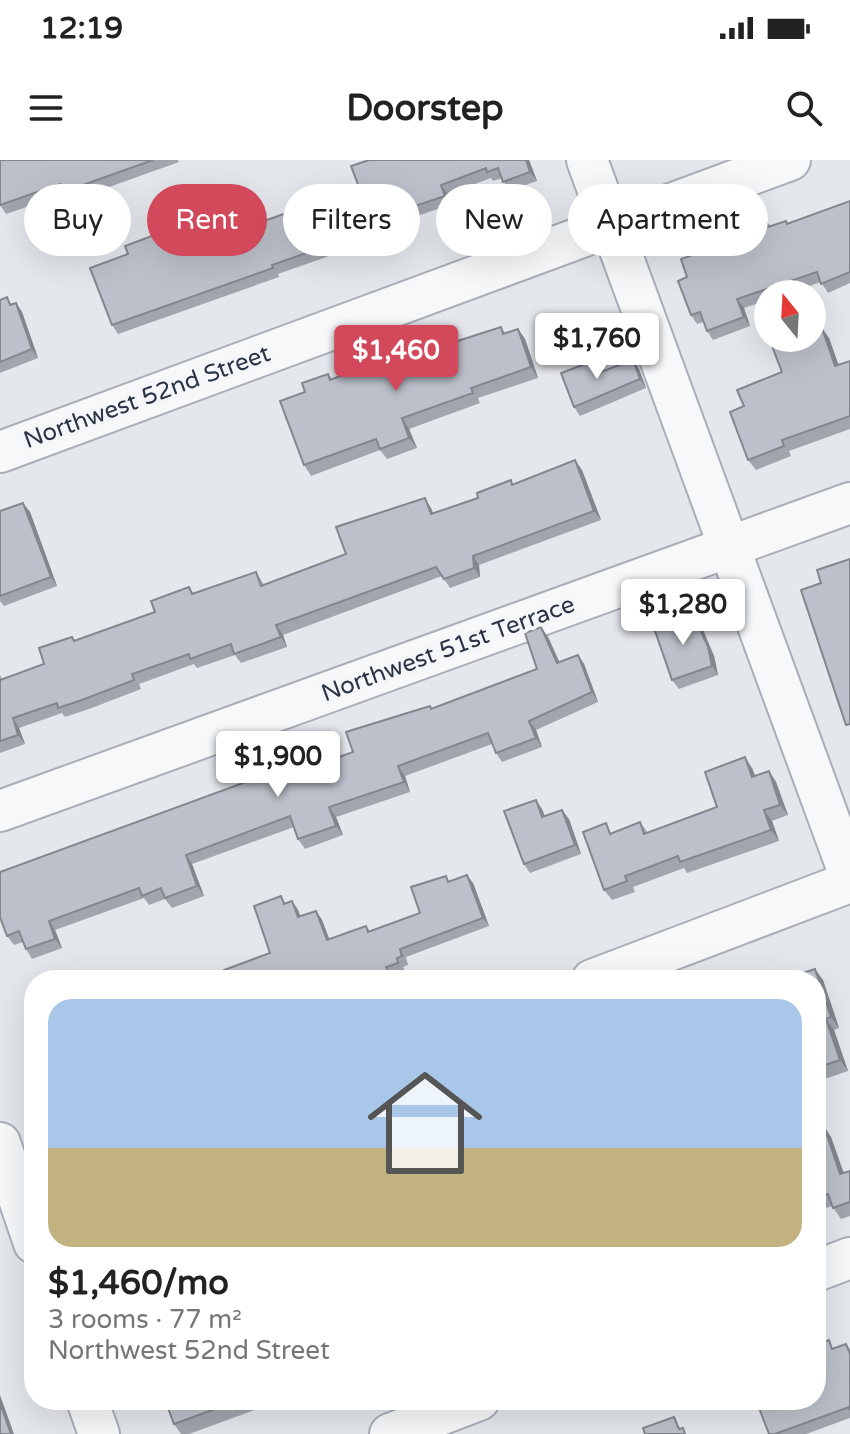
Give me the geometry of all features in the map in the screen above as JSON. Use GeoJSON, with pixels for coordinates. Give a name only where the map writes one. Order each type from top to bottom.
{"type":"FeatureCollection","features":[{"type":"Feature","properties":{"kind":"street"},"geometry":{"type":"LineString","coordinates":[[587,160],[596,184]]}},
{"type":"Feature","properties":{"kind":"street","name":"Northwest 52nd Street"},"geometry":{"type":"LineString","coordinates":[[724,184],[790,160]]}},
{"type":"Feature","properties":{"kind":"street","name":"Northwest 52nd Street"},"geometry":{"type":"LineString","coordinates":[[0,452],[568,241]]}},
{"type":"Feature","properties":{"kind":"street"},"geometry":{"type":"LineString","coordinates":[[618,970],[850,879],[622,256]]}},
{"type":"Feature","properties":{"kind":"street","name":"Northwest 51st Terrace"},"geometry":{"type":"LineString","coordinates":[[0,811],[850,503]]}},
{"type":"Feature","properties":{"kind":"street"},"geometry":{"type":"LineString","coordinates":[[0,1143],[17,1198]]}},
{"type":"Feature","properties":{"kind":"street"},"geometry":{"type":"LineString","coordinates":[[826,1267],[850,1258]]}},
{"type":"Feature","properties":{"kind":"street"},"geometry":{"type":"LineString","coordinates":[[91,1410],[99,1434]]}},
{"type":"Feature","properties":{"kind":"street"},"geometry":{"type":"LineString","coordinates":[[390,1434],[453,1410]]}},
{"type":"Feature","properties":{"kind":"building"},"geometry":{"type":"Polygon","coordinates":[[[0,160],[153,160],[86,184],[24,184],[24,197],[0,205],[0,160]]]}},
{"type":"Feature","properties":{"kind":"building"},"geometry":{"type":"Polygon","coordinates":[[[369,160],[526,160],[530,172],[503,182],[498,168],[487,172],[486,168],[436,184],[436,199],[420,204],[420,184],[358,184],[351,166],[369,160]]]}},
{"type":"Feature","properties":{"kind":"building"},"geometry":{"type":"Polygon","coordinates":[[[850,201],[850,272],[826,282],[820,280],[817,272],[793,280],[754,280],[754,293],[737,299],[744,317],[707,331],[700,312],[691,315],[678,281],[687,277],[681,259],[690,256],[768,256],[768,227],[786,221],[787,224],[850,201]]]}},
{"type":"Feature","properties":{"kind":"building"},"geometry":{"type":"Polygon","coordinates":[[[283,214],[283,256],[298,256],[272,265],[273,268],[112,325],[90,268],[131,256],[131,244],[147,238],[147,256],[267,256],[267,220],[283,214]]]}},
{"type":"Feature","properties":{"kind":"building"},"geometry":{"type":"Polygon","coordinates":[[[7,297],[10,305],[16,303],[32,349],[0,362],[0,300],[7,297]]]}},
{"type":"Feature","properties":{"kind":"building"},"geometry":{"type":"Polygon","coordinates":[[[501,327],[503,334],[518,329],[531,367],[471,388],[473,393],[402,418],[409,438],[380,449],[376,439],[304,465],[280,401],[305,392],[302,383],[328,374],[330,380],[381,360],[383,365],[501,327]]]}},
{"type":"Feature","properties":{"kind":"building"},"geometry":{"type":"Polygon","coordinates":[[[826,340],[835,366],[850,361],[850,416],[782,440],[784,446],[748,460],[730,412],[744,406],[737,390],[782,372],[774,352],[826,352],[826,340]]]}},
{"type":"Feature","properties":{"kind":"building"},"geometry":{"type":"Polygon","coordinates":[[[633,360],[640,379],[574,407],[561,373],[593,361],[598,373],[633,360]]]}},
{"type":"Feature","properties":{"kind":"building"},"geometry":{"type":"Polygon","coordinates":[[[575,460],[594,511],[473,556],[474,568],[444,579],[436,567],[276,625],[281,637],[234,654],[231,644],[190,659],[189,654],[132,674],[134,680],[82,700],[58,708],[57,703],[13,718],[18,735],[0,741],[0,680],[44,664],[39,648],[72,637],[74,641],[155,612],[151,601],[189,587],[192,594],[256,572],[261,586],[346,554],[336,527],[425,498],[431,514],[478,498],[477,493],[511,480],[512,485],[575,460]]]}},
{"type":"Feature","properties":{"kind":"building"},"geometry":{"type":"Polygon","coordinates":[[[23,503],[51,577],[0,596],[0,511],[23,503]]]}},
{"type":"Feature","properties":{"kind":"building"},"geometry":{"type":"Polygon","coordinates":[[[850,559],[850,724],[846,725],[801,590],[821,583],[817,570],[850,559]]]}},
{"type":"Feature","properties":{"kind":"building"},"geometry":{"type":"Polygon","coordinates":[[[693,614],[708,647],[712,666],[672,680],[654,628],[693,614]]]}},
{"type":"Feature","properties":{"kind":"building"},"geometry":{"type":"Polygon","coordinates":[[[541,627],[557,663],[578,655],[592,692],[529,721],[536,738],[496,753],[488,733],[398,766],[404,782],[329,807],[336,826],[298,839],[290,816],[186,855],[197,886],[165,898],[161,888],[142,896],[139,888],[49,921],[55,939],[26,949],[19,931],[7,936],[0,917],[0,872],[265,775],[266,778],[304,763],[306,769],[353,752],[346,732],[430,706],[431,709],[537,669],[525,633],[541,627]]]}},
{"type":"Feature","properties":{"kind":"building"},"geometry":{"type":"Polygon","coordinates":[[[745,757],[752,777],[769,771],[780,805],[764,810],[771,830],[680,862],[678,856],[625,876],[627,881],[604,890],[583,832],[606,823],[610,834],[640,822],[644,834],[717,807],[705,772],[745,757]]]}},
{"type":"Feature","properties":{"kind":"building"},"geometry":{"type":"Polygon","coordinates":[[[536,800],[542,817],[562,810],[575,845],[524,864],[504,811],[536,800]]]}},
{"type":"Feature","properties":{"kind":"building"},"geometry":{"type":"Polygon","coordinates":[[[467,875],[483,918],[400,949],[402,956],[397,958],[398,963],[386,967],[388,970],[224,970],[270,953],[254,906],[281,896],[284,904],[292,901],[298,917],[316,911],[327,940],[366,926],[368,932],[420,913],[411,887],[446,876],[448,882],[467,875]]]}},
{"type":"Feature","properties":{"kind":"building"},"geometry":{"type":"Polygon","coordinates":[[[826,1002],[831,1017],[826,1019],[826,1002]]]}},
{"type":"Feature","properties":{"kind":"building"},"geometry":{"type":"Polygon","coordinates":[[[826,1019],[840,1060],[826,1065],[826,1019]]]}},
{"type":"Feature","properties":{"kind":"building"},"geometry":{"type":"Polygon","coordinates":[[[826,1132],[840,1174],[850,1171],[850,1202],[833,1208],[828,1194],[826,1132]]]}},
{"type":"Feature","properties":{"kind":"building"},"geometry":{"type":"Polygon","coordinates":[[[829,1340],[832,1349],[846,1344],[850,1354],[850,1410],[849,1407],[769,1434],[760,1410],[826,1410],[826,1341],[829,1340]]]}},
{"type":"Feature","properties":{"kind":"building"},"geometry":{"type":"Polygon","coordinates":[[[0,1403],[11,1434],[0,1434],[0,1403]]]}},
{"type":"Feature","properties":{"kind":"building"},"geometry":{"type":"Polygon","coordinates":[[[169,1410],[212,1410],[174,1424],[169,1410]]]}},
{"type":"Feature","properties":{"kind":"building"},"geometry":{"type":"Polygon","coordinates":[[[674,1417],[685,1434],[645,1434],[643,1428],[674,1417]]]}}]}
